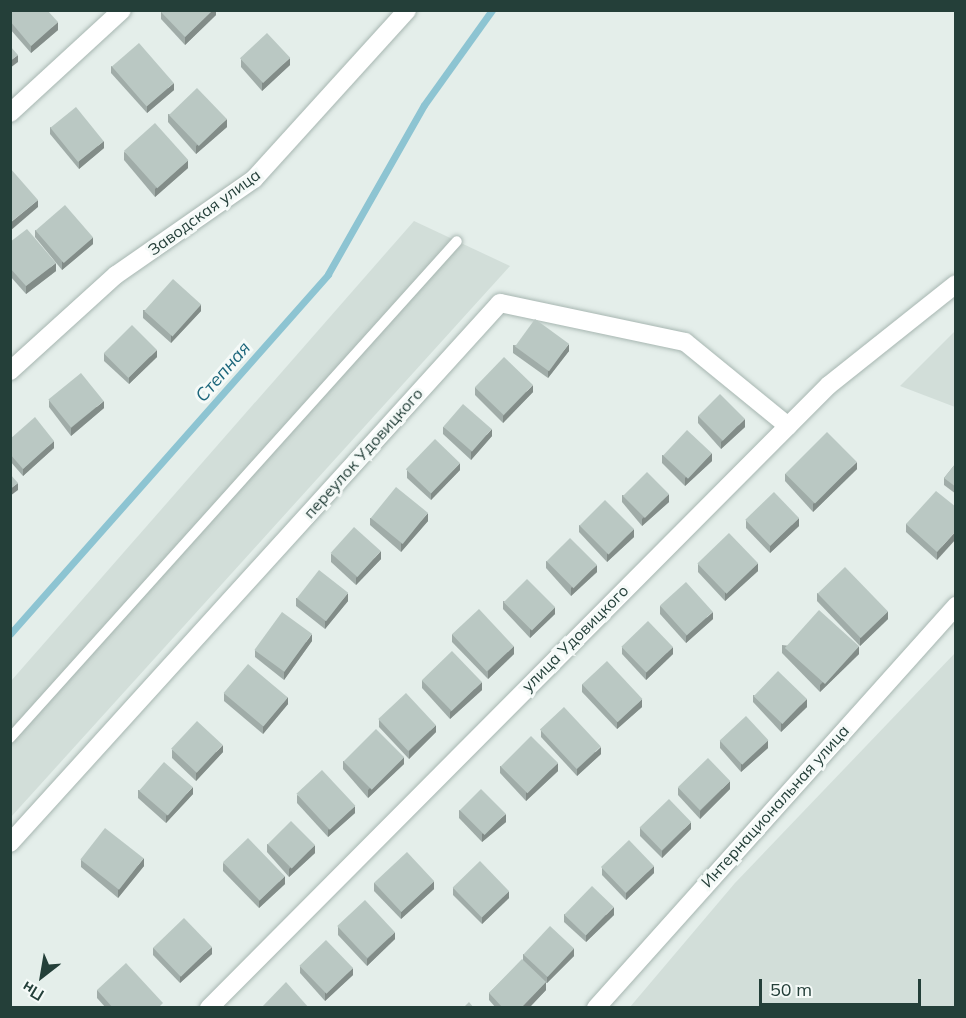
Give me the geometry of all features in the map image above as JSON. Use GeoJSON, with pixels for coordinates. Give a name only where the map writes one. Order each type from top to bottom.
{"type":"FeatureCollection","features":[{"type":"Feature","properties":{"kind":"street"},"geometry":{"type":"LineString","coordinates":[[10,113],[122,10]]}},
{"type":"Feature","properties":{"kind":"street","name":"Заводская улица"},"geometry":{"type":"LineString","coordinates":[[10,371],[116,275],[254,179],[407,10]]}},
{"type":"Feature","properties":{"kind":"street","name":"улица Удовицкого"},"geometry":{"type":"LineString","coordinates":[[209,1008],[788,426],[896,327],[956,284]]}},
{"type":"Feature","properties":{"kind":"street","name":"переулок Удовицкого"},"geometry":{"type":"LineString","coordinates":[[10,843],[500,303],[685,342],[788,426]]}},
{"type":"Feature","properties":{"kind":"street","name":"Интернациональная улица"},"geometry":{"type":"LineString","coordinates":[[596,1008],[956,606]]}},
{"type":"Feature","properties":{"kind":"lane"},"geometry":{"type":"LineString","coordinates":[[10,738],[457,241]]}},
{"type":"Feature","properties":{"kind":"shaded area"},"geometry":{"type":"Polygon","coordinates":[[[414,221],[510,266],[11,817],[11,681],[414,221]]]}},
{"type":"Feature","properties":{"kind":"shaded area"},"geometry":{"type":"Polygon","coordinates":[[[955,331],[955,407],[900,386],[955,331]]]}},
{"type":"Feature","properties":{"kind":"shaded area"},"geometry":{"type":"Polygon","coordinates":[[[955,653],[955,1007],[630,1007],[735,883],[955,653]]]}},
{"type":"Feature","properties":{"kind":"building"},"geometry":{"type":"Polygon","coordinates":[[[10,10],[47,10],[58,22],[31,46],[10,21],[10,10]]]}},
{"type":"Feature","properties":{"kind":"building"},"geometry":{"type":"Polygon","coordinates":[[[162,10],[213,10],[185,37],[161,12],[162,10]]]}},
{"type":"Feature","properties":{"kind":"building"},"geometry":{"type":"Polygon","coordinates":[[[267,33],[290,58],[263,83],[240,58],[267,33]]]}},
{"type":"Feature","properties":{"kind":"building"},"geometry":{"type":"Polygon","coordinates":[[[139,43],[174,83],[147,107],[112,67],[139,43]]]}},
{"type":"Feature","properties":{"kind":"building"},"geometry":{"type":"Polygon","coordinates":[[[10,46],[18,55],[10,61],[10,46]]]}},
{"type":"Feature","properties":{"kind":"building"},"geometry":{"type":"Polygon","coordinates":[[[197,88],[227,119],[199,146],[169,115],[197,88]]]}},
{"type":"Feature","properties":{"kind":"building"},"geometry":{"type":"Polygon","coordinates":[[[76,107],[104,141],[78,162],[50,128],[76,107]]]}},
{"type":"Feature","properties":{"kind":"building"},"geometry":{"type":"Polygon","coordinates":[[[155,123],[188,160],[157,188],[124,151],[155,123]]]}},
{"type":"Feature","properties":{"kind":"building"},"geometry":{"type":"Polygon","coordinates":[[[10,168],[38,200],[10,223],[10,168]]]}},
{"type":"Feature","properties":{"kind":"building"},"geometry":{"type":"Polygon","coordinates":[[[65,205],[93,237],[64,263],[36,231],[65,205]]]}},
{"type":"Feature","properties":{"kind":"building"},"geometry":{"type":"Polygon","coordinates":[[[27,229],[56,263],[26,286],[10,268],[10,242],[27,229]]]}},
{"type":"Feature","properties":{"kind":"building"},"geometry":{"type":"Polygon","coordinates":[[[173,279],[201,304],[172,336],[144,311],[173,279]]]}},
{"type":"Feature","properties":{"kind":"building"},"geometry":{"type":"Polygon","coordinates":[[[535,319],[569,344],[549,371],[515,347],[535,319]]]}},
{"type":"Feature","properties":{"kind":"building"},"geometry":{"type":"Polygon","coordinates":[[[132,325],[157,350],[128,378],[104,353],[132,325]]]}},
{"type":"Feature","properties":{"kind":"building"},"geometry":{"type":"Polygon","coordinates":[[[504,357],[533,385],[504,415],[475,387],[504,357]]]}},
{"type":"Feature","properties":{"kind":"building"},"geometry":{"type":"Polygon","coordinates":[[[81,373],[104,401],[71,427],[48,399],[81,373]]]}},
{"type":"Feature","properties":{"kind":"building"},"geometry":{"type":"Polygon","coordinates":[[[720,394],[745,419],[723,441],[698,416],[720,394]]]}},
{"type":"Feature","properties":{"kind":"building"},"geometry":{"type":"Polygon","coordinates":[[[463,404],[492,429],[472,452],[443,427],[463,404]]]}},
{"type":"Feature","properties":{"kind":"building"},"geometry":{"type":"Polygon","coordinates":[[[35,417],[54,441],[23,469],[10,454],[10,439],[35,417]]]}},
{"type":"Feature","properties":{"kind":"building"},"geometry":{"type":"Polygon","coordinates":[[[687,430],[712,453],[688,479],[663,456],[687,430]]]}},
{"type":"Feature","properties":{"kind":"building"},"geometry":{"type":"Polygon","coordinates":[[[827,432],[857,462],[815,503],[785,474],[827,432]]]}},
{"type":"Feature","properties":{"kind":"building"},"geometry":{"type":"Polygon","coordinates":[[[435,439],[460,463],[431,494],[406,469],[435,439]]]}},
{"type":"Feature","properties":{"kind":"building"},"geometry":{"type":"Polygon","coordinates":[[[956,463],[956,487],[944,478],[956,463]]]}},
{"type":"Feature","properties":{"kind":"building"},"geometry":{"type":"Polygon","coordinates":[[[647,472],[669,494],[645,518],[623,496],[647,472]]]}},
{"type":"Feature","properties":{"kind":"building"},"geometry":{"type":"Polygon","coordinates":[[[10,474],[18,483],[10,489],[10,474]]]}},
{"type":"Feature","properties":{"kind":"building"},"geometry":{"type":"Polygon","coordinates":[[[396,487],[428,513],[403,544],[371,518],[396,487]]]}},
{"type":"Feature","properties":{"kind":"building"},"geometry":{"type":"Polygon","coordinates":[[[936,491],[956,507],[956,531],[937,552],[906,524],[936,491]]]}},
{"type":"Feature","properties":{"kind":"building"},"geometry":{"type":"Polygon","coordinates":[[[774,492],[799,518],[770,546],[745,520],[774,492]]]}},
{"type":"Feature","properties":{"kind":"building"},"geometry":{"type":"Polygon","coordinates":[[[605,500],[634,529],[609,554],[580,525],[605,500]]]}},
{"type":"Feature","properties":{"kind":"building"},"geometry":{"type":"Polygon","coordinates":[[[354,527],[381,551],[357,577],[331,553],[354,527]]]}},
{"type":"Feature","properties":{"kind":"building"},"geometry":{"type":"Polygon","coordinates":[[[729,533],[758,563],[727,594],[697,564],[729,533]]]}},
{"type":"Feature","properties":{"kind":"building"},"geometry":{"type":"Polygon","coordinates":[[[570,538],[597,565],[574,588],[547,561],[570,538]]]}},
{"type":"Feature","properties":{"kind":"building"},"geometry":{"type":"Polygon","coordinates":[[[845,567],[888,612],[861,638],[818,593],[845,567]]]}},
{"type":"Feature","properties":{"kind":"building"},"geometry":{"type":"Polygon","coordinates":[[[319,570],[348,593],[326,621],[297,598],[319,570]]]}},
{"type":"Feature","properties":{"kind":"building"},"geometry":{"type":"Polygon","coordinates":[[[527,579],[555,607],[532,631],[504,602],[527,579]]]}},
{"type":"Feature","properties":{"kind":"building"},"geometry":{"type":"Polygon","coordinates":[[[686,582],[713,612],[687,635],[660,605],[686,582]]]}},
{"type":"Feature","properties":{"kind":"building"},"geometry":{"type":"Polygon","coordinates":[[[479,609],[514,646],[487,672],[452,634],[479,609]]]}},
{"type":"Feature","properties":{"kind":"building"},"geometry":{"type":"Polygon","coordinates":[[[819,610],[859,646],[825,684],[785,648],[819,610]]]}},
{"type":"Feature","properties":{"kind":"building"},"geometry":{"type":"Polygon","coordinates":[[[282,612],[312,634],[284,672],[254,650],[282,612]]]}},
{"type":"Feature","properties":{"kind":"building"},"geometry":{"type":"Polygon","coordinates":[[[648,621],[673,647],[646,673],[621,647],[648,621]]]}},
{"type":"Feature","properties":{"kind":"building"},"geometry":{"type":"Polygon","coordinates":[[[452,651],[482,682],[452,711],[422,680],[452,651]]]}},
{"type":"Feature","properties":{"kind":"building"},"geometry":{"type":"Polygon","coordinates":[[[607,661],[642,699],[618,722],[582,684],[607,661]]]}},
{"type":"Feature","properties":{"kind":"building"},"geometry":{"type":"Polygon","coordinates":[[[248,664],[288,697],[263,727],[224,693],[248,664]]]}},
{"type":"Feature","properties":{"kind":"building"},"geometry":{"type":"Polygon","coordinates":[[[778,671],[807,699],[782,724],[754,696],[778,671]]]}},
{"type":"Feature","properties":{"kind":"building"},"geometry":{"type":"Polygon","coordinates":[[[406,693],[436,725],[408,751],[378,719],[406,693]]]}},
{"type":"Feature","properties":{"kind":"building"},"geometry":{"type":"Polygon","coordinates":[[[564,707],[601,746],[577,769],[540,730],[564,707]]]}},
{"type":"Feature","properties":{"kind":"building"},"geometry":{"type":"Polygon","coordinates":[[[746,716],[769,740],[742,765],[720,741],[746,716]]]}},
{"type":"Feature","properties":{"kind":"building"},"geometry":{"type":"Polygon","coordinates":[[[197,721],[223,745],[197,773],[171,749],[197,721]]]}},
{"type":"Feature","properties":{"kind":"building"},"geometry":{"type":"Polygon","coordinates":[[[376,729],[404,757],[372,790],[343,762],[376,729]]]}},
{"type":"Feature","properties":{"kind":"building"},"geometry":{"type":"Polygon","coordinates":[[[531,736],[558,763],[527,793],[501,766],[531,736]]]}},
{"type":"Feature","properties":{"kind":"building"},"geometry":{"type":"Polygon","coordinates":[[[708,758],[730,781],[700,810],[678,787],[708,758]]]}},
{"type":"Feature","properties":{"kind":"building"},"geometry":{"type":"Polygon","coordinates":[[[164,762],[193,787],[168,816],[139,791],[164,762]]]}},
{"type":"Feature","properties":{"kind":"building"},"geometry":{"type":"Polygon","coordinates":[[[322,770],[355,806],[330,830],[296,794],[322,770]]]}},
{"type":"Feature","properties":{"kind":"building"},"geometry":{"type":"Polygon","coordinates":[[[481,789],[506,814],[485,835],[460,810],[481,789]]]}},
{"type":"Feature","properties":{"kind":"building"},"geometry":{"type":"Polygon","coordinates":[[[669,799],[691,822],[662,850],[640,827],[669,799]]]}},
{"type":"Feature","properties":{"kind":"building"},"geometry":{"type":"Polygon","coordinates":[[[291,821],[315,845],[292,868],[268,844],[291,821]]]}},
{"type":"Feature","properties":{"kind":"building"},"geometry":{"type":"Polygon","coordinates":[[[105,828],[144,858],[119,890],[80,860],[105,828]]]}},
{"type":"Feature","properties":{"kind":"building"},"geometry":{"type":"Polygon","coordinates":[[[248,838],[285,876],[260,900],[223,862],[248,838]]]}},
{"type":"Feature","properties":{"kind":"building"},"geometry":{"type":"Polygon","coordinates":[[[629,840],[654,866],[626,893],[601,867],[629,840]]]}},
{"type":"Feature","properties":{"kind":"building"},"geometry":{"type":"Polygon","coordinates":[[[407,852],[434,881],[401,912],[374,883],[407,852]]]}},
{"type":"Feature","properties":{"kind":"building"},"geometry":{"type":"Polygon","coordinates":[[[480,861],[509,891],[482,918],[453,887],[480,861]]]}},
{"type":"Feature","properties":{"kind":"building"},"geometry":{"type":"Polygon","coordinates":[[[592,886],[614,907],[586,936],[564,915],[592,886]]]}},
{"type":"Feature","properties":{"kind":"building"},"geometry":{"type":"Polygon","coordinates":[[[365,900],[395,932],[367,958],[337,926],[365,900]]]}},
{"type":"Feature","properties":{"kind":"building"},"geometry":{"type":"Polygon","coordinates":[[[184,918],[212,947],[181,977],[153,948],[184,918]]]}},
{"type":"Feature","properties":{"kind":"building"},"geometry":{"type":"Polygon","coordinates":[[[550,926],[574,949],[548,977],[523,955],[550,926]]]}},
{"type":"Feature","properties":{"kind":"building"},"geometry":{"type":"Polygon","coordinates":[[[326,940],[353,968],[326,994],[299,966],[326,940]]]}},
{"type":"Feature","properties":{"kind":"building"},"geometry":{"type":"Polygon","coordinates":[[[522,959],[546,982],[521,1008],[503,1008],[489,993],[522,959]]]}},
{"type":"Feature","properties":{"kind":"building"},"geometry":{"type":"Polygon","coordinates":[[[126,963],[163,1003],[158,1008],[113,1008],[97,990],[126,963]]]}},
{"type":"Feature","properties":{"kind":"building"},"geometry":{"type":"Polygon","coordinates":[[[286,982],[309,1008],[261,1008],[286,982]]]}},
{"type":"Feature","properties":{"kind":"building"},"geometry":{"type":"Polygon","coordinates":[[[469,1002],[474,1008],[463,1008],[469,1002]]]}},
{"type":"Feature","properties":{"kind":"waterway","name":"Степная"},"geometry":{"type":"LineString","coordinates":[[10,634],[328,274],[424,105],[492,10]]}}]}
